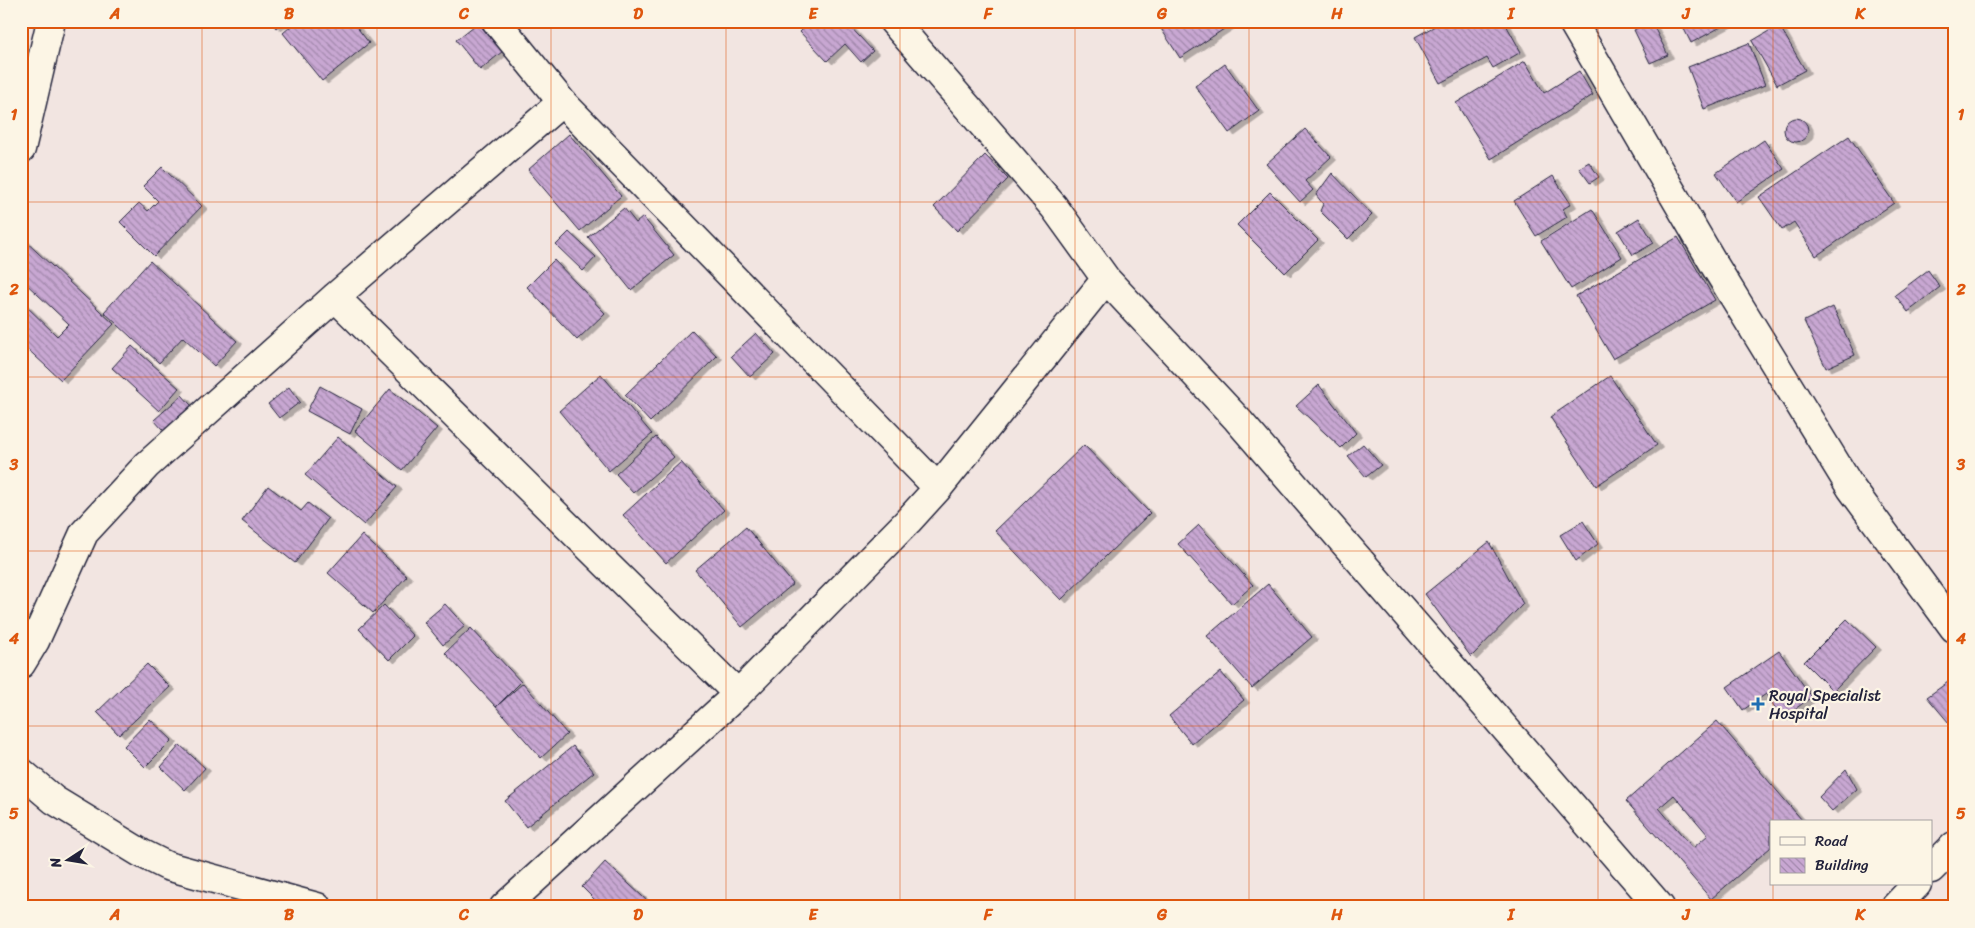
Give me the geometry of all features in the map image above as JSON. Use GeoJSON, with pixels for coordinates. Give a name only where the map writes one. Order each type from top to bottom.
{"type":"FeatureCollection","features":[{"type":"Feature","properties":{"kind":"street"},"geometry":{"type":"LineString","coordinates":[[21,149],[51,21]]}},
{"type":"Feature","properties":{"kind":"street"},"geometry":{"type":"LineString","coordinates":[[496,21],[562,102],[938,488]]}},
{"type":"Feature","properties":{"kind":"street"},"geometry":{"type":"LineString","coordinates":[[893,21],[1054,207],[1106,280],[1237,419],[1660,907]]}},
{"type":"Feature","properties":{"kind":"street"},"geometry":{"type":"LineString","coordinates":[[1572,21],[1715,266],[1851,488],[1954,628]]}},
{"type":"Feature","properties":{"kind":"street"},"geometry":{"type":"LineString","coordinates":[[21,664],[34,641],[84,533],[147,465],[335,297],[562,102]]}},
{"type":"Feature","properties":{"kind":"street"},"geometry":{"type":"LineString","coordinates":[[504,907],[738,694],[938,488],[1106,280]]}},
{"type":"Feature","properties":{"kind":"street"},"geometry":{"type":"LineString","coordinates":[[335,297],[738,694]]}},
{"type":"Feature","properties":{"kind":"street"},"geometry":{"type":"LineString","coordinates":[[21,772],[54,800],[141,853],[167,866],[317,907]]}},
{"type":"Feature","properties":{"kind":"street"},"geometry":{"type":"LineString","coordinates":[[1932,868],[1954,846]]}},
{"type":"Feature","properties":{"kind":"street"},"geometry":{"type":"LineString","coordinates":[[1895,907],[1914,886]]}},
{"type":"Feature","properties":{"kind":"building"},"geometry":{"type":"Polygon","coordinates":[[[270,21],[284,21],[276,28],[270,21]]]}},
{"type":"Feature","properties":{"kind":"building"},"geometry":{"type":"Polygon","coordinates":[[[297,21],[352,21],[369,43],[322,81],[283,33],[297,21]]]}},
{"type":"Feature","properties":{"kind":"building"},"geometry":{"type":"Polygon","coordinates":[[[811,21],[845,21],[873,51],[861,62],[845,44],[827,61],[800,32],[811,21]]]}},
{"type":"Feature","properties":{"kind":"building"},"geometry":{"type":"Polygon","coordinates":[[[1156,21],[1228,21],[1230,25],[1180,58],[1156,21]]]}},
{"type":"Feature","properties":{"kind":"building"},"geometry":{"type":"Polygon","coordinates":[[[1444,21],[1504,21],[1521,52],[1493,68],[1487,58],[1440,83],[1415,37],[1444,21]]]}},
{"type":"Feature","properties":{"kind":"building"},"geometry":{"type":"Polygon","coordinates":[[[1651,21],[1668,55],[1650,63],[1634,30],[1651,21]]]}},
{"type":"Feature","properties":{"kind":"building"},"geometry":{"type":"Polygon","coordinates":[[[1680,21],[1732,21],[1691,43],[1680,21]]]}},
{"type":"Feature","properties":{"kind":"building"},"geometry":{"type":"Polygon","coordinates":[[[479,22],[503,51],[480,70],[456,40],[479,22]]]}},
{"type":"Feature","properties":{"kind":"building"},"geometry":{"type":"Polygon","coordinates":[[[1779,25],[1805,70],[1777,85],[1752,41],[1779,25]]]}},
{"type":"Feature","properties":{"kind":"building"},"geometry":{"type":"Polygon","coordinates":[[[1749,43],[1765,85],[1704,109],[1688,67],[1749,43]]]}},
{"type":"Feature","properties":{"kind":"building"},"geometry":{"type":"Polygon","coordinates":[[[1525,61],[1544,93],[1579,71],[1593,95],[1491,159],[1456,103],[1525,61]]]}},
{"type":"Feature","properties":{"kind":"building"},"geometry":{"type":"Polygon","coordinates":[[[1225,64],[1259,111],[1229,133],[1195,86],[1225,64]]]}},
{"type":"Feature","properties":{"kind":"building"},"geometry":{"type":"Polygon","coordinates":[[[1796,118],[1801,119],[1807,125],[1807,135],[1801,141],[1796,142],[1791,141],[1785,135],[1784,130],[1785,125],[1791,119],[1796,118]]]}},
{"type":"Feature","properties":{"kind":"building"},"geometry":{"type":"Polygon","coordinates":[[[1305,129],[1331,157],[1305,181],[1313,190],[1300,202],[1266,164],[1305,129]]]}},
{"type":"Feature","properties":{"kind":"building"},"geometry":{"type":"Polygon","coordinates":[[[569,134],[621,196],[580,231],[528,170],[569,134]]]}},
{"type":"Feature","properties":{"kind":"building"},"geometry":{"type":"Polygon","coordinates":[[[1849,136],[1894,203],[1816,256],[1794,222],[1782,230],[1759,197],[1849,136]]]}},
{"type":"Feature","properties":{"kind":"building"},"geometry":{"type":"Polygon","coordinates":[[[1764,140],[1784,169],[1736,202],[1716,173],[1764,140]]]}},
{"type":"Feature","properties":{"kind":"building"},"geometry":{"type":"Polygon","coordinates":[[[985,155],[1008,179],[957,231],[934,207],[985,155]]]}},
{"type":"Feature","properties":{"kind":"building"},"geometry":{"type":"Polygon","coordinates":[[[1589,162],[1599,177],[1590,183],[1579,168],[1589,162]]]}},
{"type":"Feature","properties":{"kind":"building"},"geometry":{"type":"Polygon","coordinates":[[[162,167],[202,206],[154,256],[120,222],[139,203],[148,211],[158,201],[143,186],[162,167]]]}},
{"type":"Feature","properties":{"kind":"building"},"geometry":{"type":"Polygon","coordinates":[[[1332,173],[1372,215],[1348,239],[1320,211],[1323,204],[1316,195],[1332,173]]]}},
{"type":"Feature","properties":{"kind":"building"},"geometry":{"type":"Polygon","coordinates":[[[1553,176],[1571,204],[1563,209],[1567,217],[1536,236],[1514,201],[1553,176]]]}},
{"type":"Feature","properties":{"kind":"building"},"geometry":{"type":"Polygon","coordinates":[[[1270,192],[1318,240],[1285,273],[1237,225],[1270,192]]]}},
{"type":"Feature","properties":{"kind":"building"},"geometry":{"type":"Polygon","coordinates":[[[624,208],[636,223],[643,217],[674,255],[631,290],[588,237],[624,208]]]}},
{"type":"Feature","properties":{"kind":"building"},"geometry":{"type":"Polygon","coordinates":[[[1592,209],[1622,257],[1571,289],[1541,241],[1592,209]]]}},
{"type":"Feature","properties":{"kind":"building"},"geometry":{"type":"Polygon","coordinates":[[[1639,218],[1654,243],[1633,255],[1618,231],[1639,218]]]}},
{"type":"Feature","properties":{"kind":"building"},"geometry":{"type":"Polygon","coordinates":[[[569,232],[596,257],[583,271],[556,245],[569,232]]]}},
{"type":"Feature","properties":{"kind":"building"},"geometry":{"type":"Polygon","coordinates":[[[21,237],[114,324],[61,380],[21,343],[21,301],[57,336],[69,324],[21,279],[21,237]]]}},
{"type":"Feature","properties":{"kind":"building"},"geometry":{"type":"Polygon","coordinates":[[[1678,237],[1715,300],[1613,359],[1576,296],[1678,237]]]}},
{"type":"Feature","properties":{"kind":"building"},"geometry":{"type":"Polygon","coordinates":[[[554,260],[605,313],[577,340],[527,287],[554,260]]]}},
{"type":"Feature","properties":{"kind":"building"},"geometry":{"type":"Polygon","coordinates":[[[150,261],[237,341],[214,366],[183,337],[159,363],[104,312],[150,261]]]}},
{"type":"Feature","properties":{"kind":"building"},"geometry":{"type":"Polygon","coordinates":[[[1928,270],[1940,287],[1908,312],[1895,295],[1928,270]]]}},
{"type":"Feature","properties":{"kind":"building"},"geometry":{"type":"Polygon","coordinates":[[[1833,307],[1855,355],[1826,368],[1804,321],[1833,307]]]}},
{"type":"Feature","properties":{"kind":"building"},"geometry":{"type":"Polygon","coordinates":[[[692,330],[717,356],[650,422],[625,395],[692,330]]]}},
{"type":"Feature","properties":{"kind":"building"},"geometry":{"type":"Polygon","coordinates":[[[756,333],[775,354],[750,377],[731,356],[756,333]]]}},
{"type":"Feature","properties":{"kind":"building"},"geometry":{"type":"Polygon","coordinates":[[[132,346],[179,388],[159,411],[112,368],[132,346]]]}},
{"type":"Feature","properties":{"kind":"building"},"geometry":{"type":"Polygon","coordinates":[[[601,374],[652,434],[609,471],[559,411],[601,374]]]}},
{"type":"Feature","properties":{"kind":"building"},"geometry":{"type":"Polygon","coordinates":[[[1610,376],[1657,445],[1596,486],[1550,417],[1610,376]]]}},
{"type":"Feature","properties":{"kind":"building"},"geometry":{"type":"Polygon","coordinates":[[[1319,385],[1356,433],[1341,448],[1296,406],[1319,385]]]}},
{"type":"Feature","properties":{"kind":"building"},"geometry":{"type":"Polygon","coordinates":[[[320,386],[362,409],[350,434],[307,411],[320,386]]]}},
{"type":"Feature","properties":{"kind":"building"},"geometry":{"type":"Polygon","coordinates":[[[289,387],[300,402],[279,418],[268,404],[289,387]]]}},
{"type":"Feature","properties":{"kind":"building"},"geometry":{"type":"Polygon","coordinates":[[[390,389],[437,428],[402,470],[355,431],[390,389]]]}},
{"type":"Feature","properties":{"kind":"building"},"geometry":{"type":"Polygon","coordinates":[[[182,395],[198,413],[170,438],[154,420],[182,395]]]}},
{"type":"Feature","properties":{"kind":"building"},"geometry":{"type":"Polygon","coordinates":[[[338,437],[397,487],[364,525],[305,475],[338,437]]]}},
{"type":"Feature","properties":{"kind":"building"},"geometry":{"type":"Polygon","coordinates":[[[656,437],[674,457],[633,493],[616,474],[656,437]]]}},
{"type":"Feature","properties":{"kind":"building"},"geometry":{"type":"Polygon","coordinates":[[[1363,444],[1381,465],[1366,477],[1348,456],[1363,444]]]}},
{"type":"Feature","properties":{"kind":"building"},"geometry":{"type":"Polygon","coordinates":[[[1084,445],[1150,513],[1061,600],[995,531],[1084,445]]]}},
{"type":"Feature","properties":{"kind":"building"},"geometry":{"type":"Polygon","coordinates":[[[681,462],[724,510],[666,563],[623,515],[681,462]]]}},
{"type":"Feature","properties":{"kind":"building"},"geometry":{"type":"Polygon","coordinates":[[[268,486],[301,511],[308,503],[328,519],[295,563],[242,521],[268,486]]]}},
{"type":"Feature","properties":{"kind":"building"},"geometry":{"type":"Polygon","coordinates":[[[1583,521],[1598,544],[1576,561],[1560,535],[1583,521]]]}},
{"type":"Feature","properties":{"kind":"building"},"geometry":{"type":"Polygon","coordinates":[[[1199,525],[1253,585],[1232,604],[1178,544],[1199,525]]]}},
{"type":"Feature","properties":{"kind":"building"},"geometry":{"type":"Polygon","coordinates":[[[746,527],[793,584],[742,627],[695,570],[746,527]]]}},
{"type":"Feature","properties":{"kind":"building"},"geometry":{"type":"Polygon","coordinates":[[[362,535],[407,576],[373,613],[328,573],[362,535]]]}},
{"type":"Feature","properties":{"kind":"building"},"geometry":{"type":"Polygon","coordinates":[[[1489,542],[1523,604],[1471,657],[1425,594],[1489,542]]]}},
{"type":"Feature","properties":{"kind":"building"},"geometry":{"type":"Polygon","coordinates":[[[1268,584],[1312,637],[1252,688],[1207,636],[1268,584]]]}},
{"type":"Feature","properties":{"kind":"building"},"geometry":{"type":"Polygon","coordinates":[[[445,604],[465,626],[443,645],[424,622],[445,604]]]}},
{"type":"Feature","properties":{"kind":"building"},"geometry":{"type":"Polygon","coordinates":[[[384,605],[413,636],[389,660],[359,629],[384,605]]]}},
{"type":"Feature","properties":{"kind":"building"},"geometry":{"type":"Polygon","coordinates":[[[1847,619],[1876,647],[1833,691],[1804,662],[1847,619]]]}},
{"type":"Feature","properties":{"kind":"building"},"geometry":{"type":"Polygon","coordinates":[[[471,628],[521,682],[496,707],[445,653],[471,628]]]}},
{"type":"Feature","properties":{"kind":"building"},"geometry":{"type":"Polygon","coordinates":[[[1779,651],[1812,697],[1782,718],[1766,694],[1743,710],[1727,687],[1779,651]]]}},
{"type":"Feature","properties":{"kind":"building"},"geometry":{"type":"Polygon","coordinates":[[[147,664],[170,687],[119,735],[97,712],[147,664]]]}},
{"type":"Feature","properties":{"kind":"building"},"geometry":{"type":"Polygon","coordinates":[[[1221,672],[1244,700],[1192,744],[1169,716],[1221,672]]]}},
{"type":"Feature","properties":{"kind":"building"},"geometry":{"type":"Polygon","coordinates":[[[1948,682],[1954,691],[1954,721],[1949,723],[1927,697],[1948,682]]]}},
{"type":"Feature","properties":{"kind":"building"},"geometry":{"type":"Polygon","coordinates":[[[523,683],[567,734],[541,758],[496,707],[523,683]]]}},
{"type":"Feature","properties":{"kind":"building"},"geometry":{"type":"Polygon","coordinates":[[[150,719],[172,740],[145,767],[124,746],[150,719]]]}},
{"type":"Feature","properties":{"kind":"building"},"geometry":{"type":"Polygon","coordinates":[[[1717,721],[1802,820],[1770,820],[1770,848],[1711,899],[1626,801],[1717,721]],[[1674,795],[1659,808],[1693,848],[1708,835],[1674,795]]]}},
{"type":"Feature","properties":{"kind":"building"},"geometry":{"type":"Polygon","coordinates":[[[180,745],[205,768],[185,790],[161,767],[180,745]]]}},
{"type":"Feature","properties":{"kind":"building"},"geometry":{"type":"Polygon","coordinates":[[[573,746],[594,772],[526,827],[505,801],[573,746]]]}},
{"type":"Feature","properties":{"kind":"building"},"geometry":{"type":"Polygon","coordinates":[[[1846,769],[1857,789],[1832,811],[1819,797],[1846,769]]]}},
{"type":"Feature","properties":{"kind":"building"},"geometry":{"type":"Polygon","coordinates":[[[605,862],[654,907],[602,907],[582,887],[605,862]]]}},
{"type":"Feature","properties":{"kind":"place","name":"Royal Specialist Hospital"},"geometry":{"type":"Point","coordinates":[1758,704]}}]}
